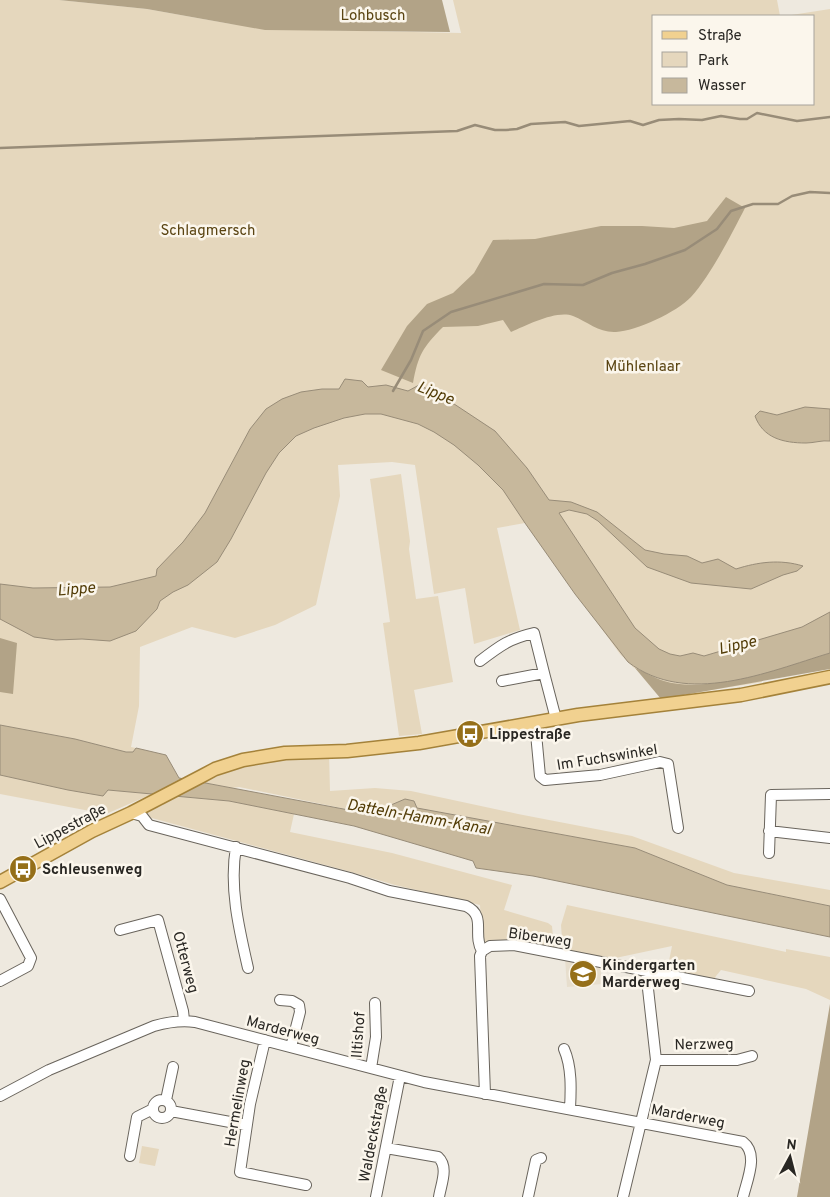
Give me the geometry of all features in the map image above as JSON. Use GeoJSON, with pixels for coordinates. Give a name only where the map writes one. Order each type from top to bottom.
{"type":"FeatureCollection","features":[{"type":"Feature","properties":{"kind":"main road","name":"Lippestraße"},"geometry":{"type":"LineString","coordinates":[[0,882],[92,831],[232,763],[268,755],[304,751],[347,751],[399,746],[556,719],[741,695],[830,677]]}},
{"type":"Feature","properties":{"kind":"street"},"geometry":{"type":"LineString","coordinates":[[480,661],[504,643],[514,638],[534,633],[556,719]]}},
{"type":"Feature","properties":{"kind":"street"},"geometry":{"type":"LineString","coordinates":[[502,681],[544,673]]}},
{"type":"Feature","properties":{"kind":"street","name":"Im Fuchswinkel"},"geometry":{"type":"LineString","coordinates":[[535,723],[540,776],[545,780],[600,775],[660,762],[668,764],[678,828]]}},
{"type":"Feature","properties":{"kind":"street"},"geometry":{"type":"LineString","coordinates":[[769,854],[771,795],[830,794]]}},
{"type":"Feature","properties":{"kind":"street"},"geometry":{"type":"LineString","coordinates":[[131,813],[142,816],[149,825],[350,878],[389,891],[466,906],[474,911],[477,915],[479,945],[482,951],[480,956],[486,1094]]}},
{"type":"Feature","properties":{"kind":"street"},"geometry":{"type":"LineString","coordinates":[[769,831],[830,838]]}},
{"type":"Feature","properties":{"kind":"street"},"geometry":{"type":"LineString","coordinates":[[236,847],[234,868],[236,908],[248,968]]}},
{"type":"Feature","properties":{"kind":"street"},"geometry":{"type":"LineString","coordinates":[[0,899],[31,958],[28,966],[0,981]]}},
{"type":"Feature","properties":{"kind":"street","name":"Otterweg"},"geometry":{"type":"LineString","coordinates":[[120,930],[158,920],[184,1011],[184,1020]]}},
{"type":"Feature","properties":{"kind":"street","name":"Biberweg"},"geometry":{"type":"LineString","coordinates":[[482,951],[490,946],[514,945],[749,991]]}},
{"type":"Feature","properties":{"kind":"street"},"geometry":{"type":"LineString","coordinates":[[624,1197],[656,1060],[646,971]]}},
{"type":"Feature","properties":{"kind":"street"},"geometry":{"type":"LineString","coordinates":[[280,1000],[292,1001],[299,1005],[300,1012],[292,1047]]}},
{"type":"Feature","properties":{"kind":"street","name":"Iltishof"},"geometry":{"type":"LineString","coordinates":[[371,1068],[376,1037],[376,1003]]}},
{"type":"Feature","properties":{"kind":"street","name":"Marderweg"},"geometry":{"type":"LineString","coordinates":[[0,1096],[49,1070],[148,1028],[166,1022],[184,1020],[400,1076],[737,1141],[748,1146],[751,1150],[751,1160],[743,1197]]}},
{"type":"Feature","properties":{"kind":"street","name":"Hermelinweg"},"geometry":{"type":"LineString","coordinates":[[265,1040],[246,1125],[240,1172],[306,1185]]}},
{"type":"Feature","properties":{"kind":"street"},"geometry":{"type":"LineString","coordinates":[[564,1049],[568,1058],[571,1092],[570,1109]]}},
{"type":"Feature","properties":{"kind":"street","name":"Nerzweg"},"geometry":{"type":"LineString","coordinates":[[656,1060],[737,1060],[752,1056]]}},
{"type":"Feature","properties":{"kind":"street"},"geometry":{"type":"LineString","coordinates":[[166,1100],[172,1067]]}},
{"type":"Feature","properties":{"kind":"street","name":"Waldeckstraße"},"geometry":{"type":"LineString","coordinates":[[376,1197],[400,1076]]}},
{"type":"Feature","properties":{"kind":"street"},"geometry":{"type":"LineString","coordinates":[[130,1156],[137,1117],[153,1109],[158,1100],[166,1100]]}},
{"type":"Feature","properties":{"kind":"street"},"geometry":{"type":"LineString","coordinates":[[166,1100],[171,1106],[172,1111]]}},
{"type":"Feature","properties":{"kind":"street"},"geometry":{"type":"LineString","coordinates":[[153,1109],[156,1116],[164,1118],[170,1115],[172,1111]]}},
{"type":"Feature","properties":{"kind":"street"},"geometry":{"type":"LineString","coordinates":[[172,1111],[246,1125]]}},
{"type":"Feature","properties":{"kind":"street"},"geometry":{"type":"LineString","coordinates":[[386,1148],[442,1160],[445,1166],[439,1197]]}},
{"type":"Feature","properties":{"kind":"street"},"geometry":{"type":"LineString","coordinates":[[528,1197],[536,1160],[541,1158]]}},
{"type":"Feature","properties":{"kind":"shaded area","name":"Kindergarten Marderweg"},"geometry":{"type":"Polygon","coordinates":[[[565,958],[600,964],[602,984],[567,987],[565,958]]]}},
{"type":"Feature","properties":{"kind":"green space"},"geometry":{"type":"Polygon","coordinates":[[[0,0],[59,0],[147,9],[231,24],[317,30],[461,33],[453,0],[777,0],[780,15],[652,15],[652,105],[815,105],[815,15],[791,15],[830,9],[830,654],[760,677],[762,682],[699,692],[671,692],[633,667],[620,654],[525,523],[497,528],[520,630],[474,644],[465,588],[434,594],[415,465],[392,462],[338,465],[340,496],[316,605],[275,625],[235,638],[192,627],[140,647],[139,706],[131,747],[136,748],[133,752],[0,725],[0,0]]]}},
{"type":"Feature","properties":{"kind":"green space","name":"Lohbusch"},"geometry":{"type":"Polygon","coordinates":[[[59,0],[442,0],[450,32],[265,30],[147,9],[59,0]]]}},
{"type":"Feature","properties":{"kind":"green space"},"geometry":{"type":"Polygon","coordinates":[[[726,197],[745,208],[720,254],[706,278],[691,297],[676,309],[656,320],[616,332],[604,331],[573,316],[566,315],[542,319],[511,332],[503,320],[478,326],[443,327],[422,352],[413,383],[381,370],[407,326],[427,304],[453,293],[474,273],[493,240],[535,239],[601,226],[674,228],[707,221],[726,197]]]}},
{"type":"Feature","properties":{"kind":"green space"},"geometry":{"type":"Polygon","coordinates":[[[401,474],[416,599],[438,596],[453,682],[414,690],[422,734],[399,736],[383,623],[390,622],[370,479],[401,474]]]}},
{"type":"Feature","properties":{"kind":"green space"},"geometry":{"type":"Polygon","coordinates":[[[0,638],[17,643],[13,694],[0,692],[0,638]]]}},
{"type":"Feature","properties":{"kind":"green space"},"geometry":{"type":"Polygon","coordinates":[[[830,653],[830,669],[661,699],[635,668],[664,681],[682,684],[702,684],[747,677],[830,653]]]}},
{"type":"Feature","properties":{"kind":"green space"},"geometry":{"type":"Polygon","coordinates":[[[329,752],[330,791],[375,788],[411,791],[632,836],[734,873],[830,890],[830,906],[727,885],[635,848],[417,808],[414,801],[405,799],[370,814],[239,787],[232,788],[196,781],[248,761],[329,752]]]}},
{"type":"Feature","properties":{"kind":"green space"},"geometry":{"type":"Polygon","coordinates":[[[0,775],[68,790],[103,795],[108,790],[152,794],[106,814],[0,794],[0,775]]]}},
{"type":"Feature","properties":{"kind":"green space"},"geometry":{"type":"Polygon","coordinates":[[[168,795],[229,801],[294,814],[290,832],[392,853],[512,885],[504,910],[548,923],[552,926],[553,950],[514,943],[482,943],[480,905],[395,885],[148,817],[146,813],[163,805],[168,795]]]}},
{"type":"Feature","properties":{"kind":"green space"},"geometry":{"type":"Polygon","coordinates":[[[567,905],[786,952],[786,949],[830,957],[830,1000],[806,989],[721,970],[714,980],[667,971],[672,946],[606,960],[563,952],[561,925],[567,905]]]}},
{"type":"Feature","properties":{"kind":"green space"},"geometry":{"type":"Polygon","coordinates":[[[830,1004],[830,1197],[797,1197],[830,1004]]]}},
{"type":"Feature","properties":{"kind":"green space"},"geometry":{"type":"Polygon","coordinates":[[[142,1146],[159,1149],[155,1166],[139,1163],[142,1146]]]}},
{"type":"Feature","properties":{"kind":"water","name":"Lippe"},"geometry":{"type":"Polygon","coordinates":[[[345,379],[362,381],[368,387],[386,385],[408,391],[419,385],[442,396],[495,431],[527,468],[549,500],[571,502],[597,512],[645,550],[687,556],[702,563],[718,559],[736,569],[769,562],[803,566],[797,571],[751,589],[691,583],[647,567],[598,521],[587,514],[569,510],[559,513],[635,628],[659,649],[680,656],[693,653],[704,656],[802,627],[830,612],[830,653],[780,669],[728,682],[701,684],[676,682],[651,675],[628,662],[575,594],[503,490],[478,465],[454,445],[434,432],[418,424],[381,414],[365,414],[344,418],[296,436],[279,453],[266,473],[217,562],[188,585],[160,601],[157,609],[136,631],[110,641],[56,640],[34,637],[0,619],[0,584],[33,588],[110,587],[156,576],[157,569],[183,542],[205,513],[250,429],[266,409],[282,399],[301,392],[339,389],[345,379]]]}},
{"type":"Feature","properties":{"kind":"water"},"geometry":{"type":"Polygon","coordinates":[[[805,407],[830,409],[830,441],[806,443],[789,442],[775,438],[763,430],[755,416],[760,411],[777,415],[805,407]]]}},
{"type":"Feature","properties":{"kind":"water","name":"Datteln-Hamm-Kanal"},"geometry":{"type":"Polygon","coordinates":[[[0,725],[75,739],[126,752],[133,752],[136,748],[166,755],[179,778],[370,814],[405,799],[414,801],[417,808],[635,848],[727,885],[830,906],[830,937],[533,876],[476,868],[473,861],[354,826],[229,801],[108,790],[103,796],[0,775],[0,725]]]}},
{"type":"Feature","properties":{"kind":"waterway"},"geometry":{"type":"LineString","coordinates":[[0,148],[457,131],[475,125],[495,130],[517,129],[531,124],[565,122],[579,126],[630,121],[643,125],[659,120],[702,120],[721,116],[747,119],[757,113],[797,121],[830,117]]}},
{"type":"Feature","properties":{"kind":"waterway"},"geometry":{"type":"LineString","coordinates":[[393,391],[411,360],[423,331],[451,312],[544,284],[583,285],[612,273],[685,250],[717,229],[731,211],[753,204],[778,204],[792,196],[810,192],[830,193]]}},
{"type":"Feature","properties":{"kind":"place","name":"Lippestraße"},"geometry":{"type":"Point","coordinates":[470,734]}},
{"type":"Feature","properties":{"kind":"place","name":"Schleusenweg"},"geometry":{"type":"Point","coordinates":[23,869]}},
{"type":"Feature","properties":{"kind":"place","name":"Kindergarten Marderweg"},"geometry":{"type":"Point","coordinates":[583,974]}},
{"type":"Feature","properties":{"kind":"park label","name":"Schlagmersch"},"geometry":{"type":"Point","coordinates":[208,230]}},
{"type":"Feature","properties":{"kind":"park label","name":"Mühlenlaar"},"geometry":{"type":"Point","coordinates":[643,366]}}]}
